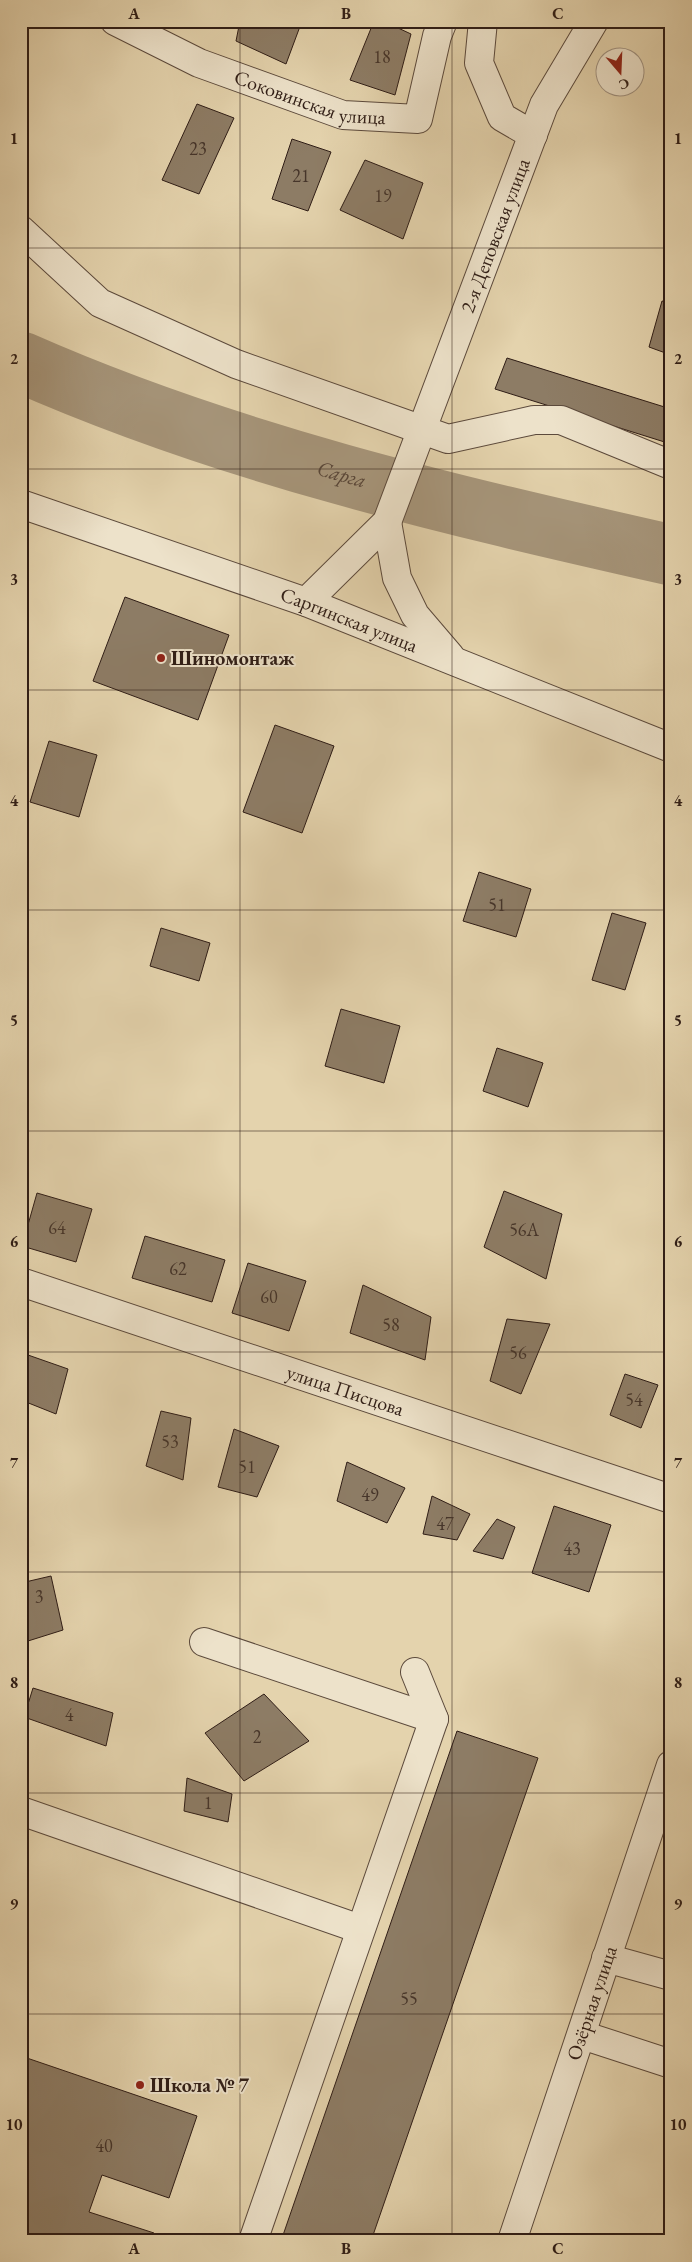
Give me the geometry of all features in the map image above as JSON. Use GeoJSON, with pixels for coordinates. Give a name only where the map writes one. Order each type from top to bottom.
{"type":"FeatureCollection","features":[{"type":"Feature","properties":{"kind":"street","name":"Соковинская улица"},"geometry":{"type":"LineString","coordinates":[[115,21],[199,63],[343,114],[418,120],[437,36],[443,21]]}},
{"type":"Feature","properties":{"kind":"street"},"geometry":{"type":"LineString","coordinates":[[483,21],[478,63],[502,117],[533,135]]}},
{"type":"Feature","properties":{"kind":"street","name":"2-я Деповская улица"},"geometry":{"type":"LineString","coordinates":[[387,522],[413,458],[544,105],[594,21]]}},
{"type":"Feature","properties":{"kind":"street"},"geometry":{"type":"LineString","coordinates":[[21,230],[100,303],[236,364],[448,439],[534,420],[561,420],[671,465]]}},
{"type":"Feature","properties":{"kind":"street","name":"Саргинская улица"},"geometry":{"type":"LineString","coordinates":[[21,504],[306,602],[671,748]]}},
{"type":"Feature","properties":{"kind":"street"},"geometry":{"type":"LineString","coordinates":[[306,602],[387,522]]}},
{"type":"Feature","properties":{"kind":"street"},"geometry":{"type":"LineString","coordinates":[[387,522],[397,578],[415,615],[452,659]]}},
{"type":"Feature","properties":{"kind":"street","name":"улица Писцова"},"geometry":{"type":"LineString","coordinates":[[21,1282],[671,1499]]}},
{"type":"Feature","properties":{"kind":"street"},"geometry":{"type":"LineString","coordinates":[[204,1642],[434,1719]]}},
{"type":"Feature","properties":{"kind":"street"},"geometry":{"type":"LineString","coordinates":[[253,2241],[434,1719],[415,1672]]}},
{"type":"Feature","properties":{"kind":"street","name":"Озёрная улица"},"geometry":{"type":"LineString","coordinates":[[512,2241],[671,1765]]}},
{"type":"Feature","properties":{"kind":"street"},"geometry":{"type":"LineString","coordinates":[[21,1811],[360,1929]]}},
{"type":"Feature","properties":{"kind":"street"},"geometry":{"type":"LineString","coordinates":[[606,1958],[671,1976]]}},
{"type":"Feature","properties":{"kind":"street"},"geometry":{"type":"LineString","coordinates":[[582,2035],[671,2064]]}},
{"type":"Feature","properties":{"kind":"building"},"geometry":{"type":"Polygon","coordinates":[[[240,21],[302,21],[286,64],[236,41],[240,21]]]}},
{"type":"Feature","properties":{"kind":"building"},"geometry":{"type":"Polygon","coordinates":[[[374,21],[383,21],[411,34],[395,95],[350,80],[374,21]]]}},
{"type":"Feature","properties":{"kind":"building"},"geometry":{"type":"Polygon","coordinates":[[[197,104],[234,118],[199,194],[162,180],[197,104]]]}},
{"type":"Feature","properties":{"kind":"building"},"geometry":{"type":"Polygon","coordinates":[[[292,139],[331,152],[308,211],[272,199],[292,139]]]}},
{"type":"Feature","properties":{"kind":"building"},"geometry":{"type":"Polygon","coordinates":[[[365,160],[423,183],[403,239],[340,210],[365,160]]]}},
{"type":"Feature","properties":{"kind":"building"},"geometry":{"type":"Polygon","coordinates":[[[662,301],[671,303],[671,355],[649,347],[662,301]]]}},
{"type":"Feature","properties":{"kind":"building"},"geometry":{"type":"Polygon","coordinates":[[[507,358],[671,409],[671,444],[495,389],[507,358]]]}},
{"type":"Feature","properties":{"kind":"building","name":"Шиномонтаж"},"geometry":{"type":"Polygon","coordinates":[[[125,597],[229,635],[198,720],[93,681],[125,597]]]}},
{"type":"Feature","properties":{"kind":"building"},"geometry":{"type":"Polygon","coordinates":[[[275,725],[334,746],[302,833],[243,812],[275,725]]]}},
{"type":"Feature","properties":{"kind":"building"},"geometry":{"type":"Polygon","coordinates":[[[49,741],[97,755],[79,817],[30,802],[49,741]]]}},
{"type":"Feature","properties":{"kind":"building"},"geometry":{"type":"Polygon","coordinates":[[[479,872],[531,889],[516,937],[463,921],[479,872]]]}},
{"type":"Feature","properties":{"kind":"building"},"geometry":{"type":"Polygon","coordinates":[[[612,913],[646,923],[625,990],[592,980],[612,913]]]}},
{"type":"Feature","properties":{"kind":"building"},"geometry":{"type":"Polygon","coordinates":[[[161,928],[210,943],[199,981],[150,966],[161,928]]]}},
{"type":"Feature","properties":{"kind":"building"},"geometry":{"type":"Polygon","coordinates":[[[341,1009],[400,1026],[384,1083],[325,1066],[341,1009]]]}},
{"type":"Feature","properties":{"kind":"building"},"geometry":{"type":"Polygon","coordinates":[[[497,1048],[543,1063],[528,1107],[483,1091],[497,1048]]]}},
{"type":"Feature","properties":{"kind":"building"},"geometry":{"type":"Polygon","coordinates":[[[504,1191],[562,1214],[546,1279],[484,1247],[504,1191]]]}},
{"type":"Feature","properties":{"kind":"building"},"geometry":{"type":"Polygon","coordinates":[[[37,1193],[92,1209],[76,1262],[22,1246],[37,1193]]]}},
{"type":"Feature","properties":{"kind":"building"},"geometry":{"type":"Polygon","coordinates":[[[145,1236],[225,1260],[212,1302],[132,1278],[145,1236]]]}},
{"type":"Feature","properties":{"kind":"building"},"geometry":{"type":"Polygon","coordinates":[[[248,1263],[306,1281],[289,1331],[232,1313],[248,1263]]]}},
{"type":"Feature","properties":{"kind":"building"},"geometry":{"type":"Polygon","coordinates":[[[363,1285],[431,1317],[425,1360],[350,1333],[363,1285]]]}},
{"type":"Feature","properties":{"kind":"building"},"geometry":{"type":"Polygon","coordinates":[[[507,1319],[550,1324],[521,1394],[490,1381],[507,1319]]]}},
{"type":"Feature","properties":{"kind":"building"},"geometry":{"type":"Polygon","coordinates":[[[28,1355],[68,1369],[56,1414],[21,1400],[21,1375],[28,1355]]]}},
{"type":"Feature","properties":{"kind":"building"},"geometry":{"type":"Polygon","coordinates":[[[625,1374],[658,1385],[641,1428],[610,1415],[625,1374]]]}},
{"type":"Feature","properties":{"kind":"building"},"geometry":{"type":"Polygon","coordinates":[[[161,1411],[191,1418],[183,1480],[146,1466],[161,1411]]]}},
{"type":"Feature","properties":{"kind":"building"},"geometry":{"type":"Polygon","coordinates":[[[234,1429],[279,1446],[257,1497],[218,1487],[234,1429]]]}},
{"type":"Feature","properties":{"kind":"building"},"geometry":{"type":"Polygon","coordinates":[[[347,1462],[405,1488],[387,1523],[337,1501],[347,1462]]]}},
{"type":"Feature","properties":{"kind":"building"},"geometry":{"type":"Polygon","coordinates":[[[432,1496],[470,1514],[457,1540],[423,1534],[432,1496]]]}},
{"type":"Feature","properties":{"kind":"building"},"geometry":{"type":"Polygon","coordinates":[[[554,1506],[611,1525],[589,1592],[532,1573],[554,1506]]]}},
{"type":"Feature","properties":{"kind":"building"},"geometry":{"type":"Polygon","coordinates":[[[497,1519],[515,1527],[503,1559],[473,1551],[497,1519]]]}},
{"type":"Feature","properties":{"kind":"building"},"geometry":{"type":"Polygon","coordinates":[[[51,1576],[63,1630],[28,1641],[21,1612],[21,1583],[51,1576]]]}},
{"type":"Feature","properties":{"kind":"building"},"geometry":{"type":"Polygon","coordinates":[[[33,1688],[113,1713],[106,1746],[24,1717],[33,1688]]]}},
{"type":"Feature","properties":{"kind":"building"},"geometry":{"type":"Polygon","coordinates":[[[264,1694],[309,1741],[244,1781],[205,1733],[264,1694]]]}},
{"type":"Feature","properties":{"kind":"building"},"geometry":{"type":"Polygon","coordinates":[[[457,1731],[538,1758],[371,2241],[281,2241],[457,1731]]]}},
{"type":"Feature","properties":{"kind":"building"},"geometry":{"type":"Polygon","coordinates":[[[187,1778],[232,1794],[228,1822],[184,1811],[187,1778]]]}},
{"type":"Feature","properties":{"kind":"building"},"geometry":{"type":"Polygon","coordinates":[[[21,2056],[197,2116],[169,2198],[102,2175],[89,2212],[154,2233],[151,2241],[21,2241],[21,2056]]]}},
{"type":"Feature","properties":{"kind":"waterway","name":"Сарга"},"geometry":{"type":"LineString","coordinates":[[21,362],[100,395],[179,424],[260,450],[341,474],[505,517],[671,555]]}},
{"type":"Feature","properties":{"kind":"place","name":"Шиномонтаж"},"geometry":{"type":"Point","coordinates":[161,658]}},
{"type":"Feature","properties":{"kind":"place","name":"Школа № 7"},"geometry":{"type":"Point","coordinates":[140,2085]}}]}
